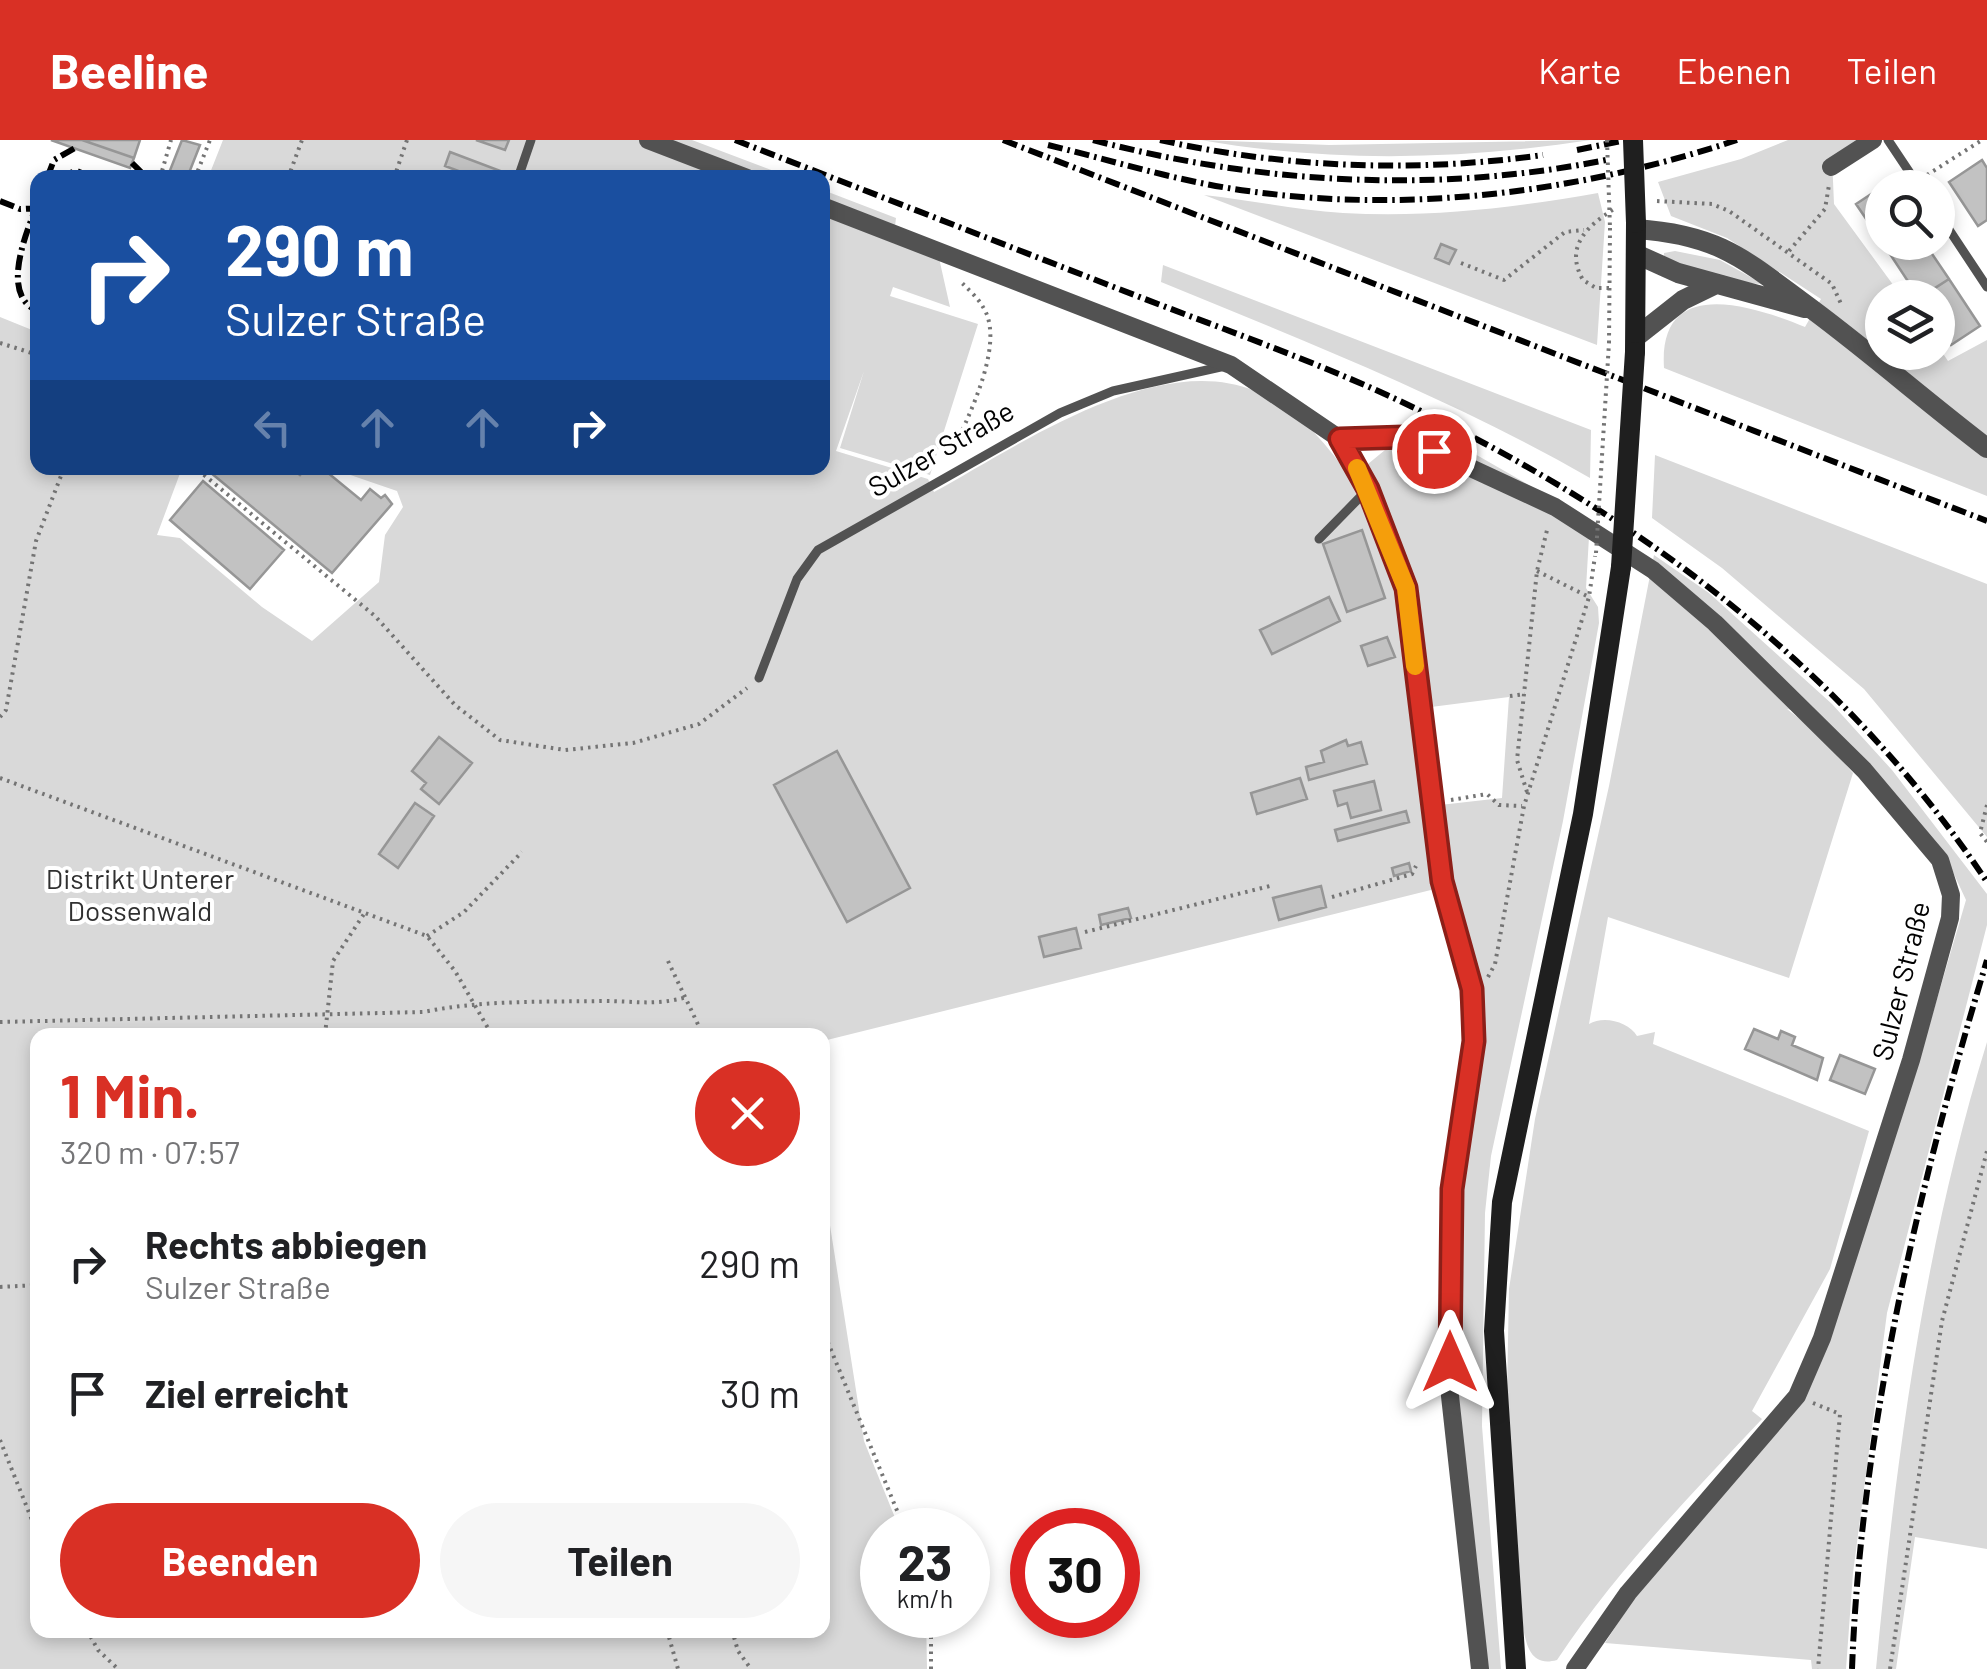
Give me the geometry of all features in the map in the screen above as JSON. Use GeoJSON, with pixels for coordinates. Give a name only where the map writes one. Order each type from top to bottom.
{"type":"FeatureCollection","features":[{"type":"Feature","properties":{"kind":"main road"},"geometry":{"type":"LineString","coordinates":[[1516,1669],[1494,1331],[1502,1202],[1589,782],[1621,567],[1635,344],[1632,140]]}},
{"type":"Feature","properties":{"kind":"street"},"geometry":{"type":"LineString","coordinates":[[648,140],[726,170]]}},
{"type":"Feature","properties":{"kind":"street"},"geometry":{"type":"LineString","coordinates":[[1831,167],[1873,140]]}},
{"type":"Feature","properties":{"kind":"street"},"geometry":{"type":"LineString","coordinates":[[830,209],[1231,365],[1340,439],[1368,489],[1406,588],[1442,881],[1472,989],[1474,1041],[1452,1189],[1450,1396],[1480,1669]]}},
{"type":"Feature","properties":{"kind":"street"},"geometry":{"type":"LineString","coordinates":[[1636,226],[1729,250],[1769,273],[1814,311],[1840,326],[1987,448]]}},
{"type":"Feature","properties":{"kind":"street"},"geometry":{"type":"LineString","coordinates":[[1636,254],[1716,284],[1814,311]]}},
{"type":"Feature","properties":{"kind":"street"},"geometry":{"type":"LineString","coordinates":[[1635,344],[1683,300],[1716,284]]}},
{"type":"Feature","properties":{"kind":"street","name":"Sulzer Straße"},"geometry":{"type":"LineString","coordinates":[[1340,439],[1404,437],[1555,507],[1652,570],[1716,624],[1864,770],[1940,860],[1951,895],[1950,918],[1911,1060],[1822,1338],[1796,1396],[1628,1593],[1575,1669]]}},
{"type":"Feature","properties":{"kind":"lane"},"geometry":{"type":"LineString","coordinates":[[522,170],[531,140]]}},
{"type":"Feature","properties":{"kind":"lane"},"geometry":{"type":"LineString","coordinates":[[1888,140],[1908,170]]}},
{"type":"Feature","properties":{"kind":"lane"},"geometry":{"type":"LineString","coordinates":[[1955,239],[1987,287]]}},
{"type":"Feature","properties":{"kind":"lane","name":"Sulzer Straße"},"geometry":{"type":"LineString","coordinates":[[759,678],[798,579],[818,550],[1060,413],[1095,398],[1231,365]]}},
{"type":"Feature","properties":{"kind":"lane"},"geometry":{"type":"LineString","coordinates":[[1319,540],[1368,489]]}},
{"type":"Feature","properties":{"kind":"path"},"geometry":{"type":"LineString","coordinates":[[162,170],[171,140]]}},
{"type":"Feature","properties":{"kind":"path"},"geometry":{"type":"LineString","coordinates":[[198,170],[210,140]]}},
{"type":"Feature","properties":{"kind":"path"},"geometry":{"type":"LineString","coordinates":[[291,170],[302,140]]}},
{"type":"Feature","properties":{"kind":"path"},"geometry":{"type":"LineString","coordinates":[[397,170],[407,140]]}},
{"type":"Feature","properties":{"kind":"path"},"geometry":{"type":"LineString","coordinates":[[1472,989],[1496,964],[1527,792],[1589,597],[1596,553],[1609,343],[1607,140]]}},
{"type":"Feature","properties":{"kind":"path"},"geometry":{"type":"LineString","coordinates":[[1938,170],[1982,140]]}},
{"type":"Feature","properties":{"kind":"path"},"geometry":{"type":"LineString","coordinates":[[1788,251],[1825,209],[1831,167]]}},
{"type":"Feature","properties":{"kind":"path"},"geometry":{"type":"LineString","coordinates":[[1712,204],[1788,251],[1832,284],[1842,300],[1840,326]]}},
{"type":"Feature","properties":{"kind":"path"},"geometry":{"type":"LineString","coordinates":[[1461,263],[1504,280],[1565,232],[1584,230]]}},
{"type":"Feature","properties":{"kind":"path"},"geometry":{"type":"LineString","coordinates":[[939,483],[977,396],[990,332],[986,309],[955,275],[954,256]]}},
{"type":"Feature","properties":{"kind":"path"},"geometry":{"type":"LineString","coordinates":[[0,343],[30,352]]}},
{"type":"Feature","properties":{"kind":"path"},"geometry":{"type":"LineString","coordinates":[[0,716],[6,710],[36,541],[61,475]]}},
{"type":"Feature","properties":{"kind":"path"},"geometry":{"type":"LineString","coordinates":[[204,475],[375,616],[455,705],[500,740],[565,750],[633,743],[699,724],[759,678]]}},
{"type":"Feature","properties":{"kind":"path"},"geometry":{"type":"LineString","coordinates":[[1527,792],[1517,760],[1544,536]]}},
{"type":"Feature","properties":{"kind":"path"},"geometry":{"type":"LineString","coordinates":[[1537,570],[1589,597]]}},
{"type":"Feature","properties":{"kind":"path"},"geometry":{"type":"LineString","coordinates":[[1510,696],[1525,694]]}},
{"type":"Feature","properties":{"kind":"path"},"geometry":{"type":"LineString","coordinates":[[0,778],[427,936],[455,970],[488,1028]]}},
{"type":"Feature","properties":{"kind":"path"},"geometry":{"type":"LineString","coordinates":[[1432,803],[1488,794],[1500,805],[1524,806]]}},
{"type":"Feature","properties":{"kind":"path"},"geometry":{"type":"LineString","coordinates":[[1987,805],[1980,832],[1987,842]]}},
{"type":"Feature","properties":{"kind":"path"},"geometry":{"type":"LineString","coordinates":[[427,936],[464,912],[522,852]]}},
{"type":"Feature","properties":{"kind":"path"},"geometry":{"type":"LineString","coordinates":[[1332,897],[1412,874],[1416,866]]}},
{"type":"Feature","properties":{"kind":"path"},"geometry":{"type":"LineString","coordinates":[[1085,932],[1270,886]]}},
{"type":"Feature","properties":{"kind":"path"},"geometry":{"type":"LineString","coordinates":[[326,1028],[333,962],[366,912]]}},
{"type":"Feature","properties":{"kind":"path"},"geometry":{"type":"LineString","coordinates":[[668,961],[700,1028]]}},
{"type":"Feature","properties":{"kind":"path"},"geometry":{"type":"LineString","coordinates":[[0,1022],[75,1017],[423,1012],[472,1002],[621,1001],[656,1006],[688,997]]}},
{"type":"Feature","properties":{"kind":"path"},"geometry":{"type":"LineString","coordinates":[[1890,1669],[1942,1320],[1987,1151]]}},
{"type":"Feature","properties":{"kind":"path"},"geometry":{"type":"LineString","coordinates":[[0,1287],[30,1285]]}},
{"type":"Feature","properties":{"kind":"path"},"geometry":{"type":"LineString","coordinates":[[830,1347],[896,1508]]}},
{"type":"Feature","properties":{"kind":"path"},"geometry":{"type":"LineString","coordinates":[[1796,1396],[1840,1414],[1818,1669]]}},
{"type":"Feature","properties":{"kind":"path"},"geometry":{"type":"LineString","coordinates":[[0,1440],[30,1515]]}},
{"type":"Feature","properties":{"kind":"path"},"geometry":{"type":"LineString","coordinates":[[91,1638],[118,1669]]}},
{"type":"Feature","properties":{"kind":"path"},"geometry":{"type":"LineString","coordinates":[[669,1638],[678,1669]]}},
{"type":"Feature","properties":{"kind":"path"},"geometry":{"type":"LineString","coordinates":[[734,1638],[750,1669]]}},
{"type":"Feature","properties":{"kind":"path"},"geometry":{"type":"LineString","coordinates":[[930,1669],[931,1638]]}},
{"type":"Feature","properties":{"kind":"green space"},"geometry":{"type":"Polygon","coordinates":[[[223,140],[692,140],[771,170],[211,170],[223,140]]]}},
{"type":"Feature","properties":{"kind":"green space"},"geometry":{"type":"Polygon","coordinates":[[[1201,140],[1329,145],[1591,140],[1494,152],[1396,156],[1298,153],[1201,140]]]}},
{"type":"Feature","properties":{"kind":"green space"},"geometry":{"type":"Polygon","coordinates":[[[1788,140],[1858,140],[1832,157],[1834,204],[1865,246],[1865,260],[1875,260],[1890,280],[1865,280],[1865,370],[1955,370],[1955,357],[1987,340],[1987,496],[1664,368],[1666,339],[1676,319],[1692,308],[1712,304],[1735,306],[1805,327],[1821,299],[1727,238],[1671,216],[1658,182],[1741,159],[1788,140]]]}},
{"type":"Feature","properties":{"kind":"green space","name":"Distrikt Unterer Dossenwald"},"geometry":{"type":"Polygon","coordinates":[[[830,193],[896,218],[893,243],[939,258],[950,307],[893,287],[890,296],[978,324],[930,475],[840,448],[864,371],[836,451],[928,479],[934,492],[1089,409],[1175,383],[1216,382],[1255,391],[1284,406],[1320,439],[1351,478],[1419,422],[1590,520],[1586,588],[1598,607],[1599,623],[1563,821],[1491,1156],[1485,1213],[1482,1426],[1501,1669],[1488,1669],[1456,1388],[1457,1231],[1484,1044],[1464,1040],[1457,973],[1463,940],[1451,885],[830,1039],[830,1028],[30,1028],[30,1638],[830,1638],[830,1225],[864,1441],[891,1508],[860,1508],[860,1638],[926,1638],[927,1669],[0,1669],[0,317],[30,329],[30,475],[179,475],[157,535],[180,538],[262,607],[312,641],[379,582],[385,535],[403,507],[397,491],[350,475],[830,475],[830,193]],[[1509,697],[1431,707],[1440,805],[1502,798],[1509,697]]]}},
{"type":"Feature","properties":{"kind":"green space"},"geometry":{"type":"Polygon","coordinates":[[[1598,193],[1605,222],[1597,345],[1204,195],[1325,212],[1407,214],[1503,207],[1598,193]]]}},
{"type":"Feature","properties":{"kind":"green space"},"geometry":{"type":"Polygon","coordinates":[[[1675,251],[1720,260],[1763,284],[1742,283],[1664,259],[1664,253],[1675,251]]]}},
{"type":"Feature","properties":{"kind":"green space"},"geometry":{"type":"Polygon","coordinates":[[[1163,265],[1591,430],[1590,478],[1432,397],[1161,282],[1163,265]]]}},
{"type":"Feature","properties":{"kind":"green space"},"geometry":{"type":"Polygon","coordinates":[[[1655,455],[1987,584],[1987,837],[1864,689],[1722,568],[1652,518],[1655,455]]]}},
{"type":"Feature","properties":{"kind":"green space"},"geometry":{"type":"Polygon","coordinates":[[[1654,555],[1709,593],[1832,704],[1892,770],[1987,894],[1987,925],[1887,1313],[1853,1573],[1846,1669],[1812,1669],[1811,1660],[1605,1643],[1636,1595],[1798,1404],[1920,1057],[1966,900],[1946,857],[1822,718],[1787,709],[1819,734],[1853,773],[1789,978],[1608,917],[1589,1024],[1609,1020],[1628,1027],[1637,1036],[1655,1032],[1653,1044],[1869,1131],[1830,1269],[1752,1411],[1762,1419],[1629,1565],[1557,1660],[1536,1658],[1523,1628],[1507,1392],[1509,1289],[1535,1119],[1609,786],[1654,555]]]}},
{"type":"Feature","properties":{"kind":"green space"},"geometry":{"type":"Polygon","coordinates":[[[1987,1042],[1987,1549],[1915,1537],[1896,1669],[1876,1669],[1915,1352],[1946,1196],[1987,1042]]]}},
{"type":"Feature","properties":{"kind":"building"},"geometry":{"type":"Polygon","coordinates":[[[51,140],[82,140],[134,158],[130,168],[51,140]]]}},
{"type":"Feature","properties":{"kind":"building"},"geometry":{"type":"Polygon","coordinates":[[[82,140],[140,140],[134,158],[82,140]]]}},
{"type":"Feature","properties":{"kind":"building"},"geometry":{"type":"Polygon","coordinates":[[[182,140],[200,145],[190,170],[170,170],[182,140]]]}},
{"type":"Feature","properties":{"kind":"building"},"geometry":{"type":"Polygon","coordinates":[[[476,140],[509,140],[505,150],[476,140]]]}},
{"type":"Feature","properties":{"kind":"building"},"geometry":{"type":"Polygon","coordinates":[[[450,152],[498,170],[456,170],[445,166],[450,152]]]}},
{"type":"Feature","properties":{"kind":"building"},"geometry":{"type":"Polygon","coordinates":[[[1982,160],[1987,168],[1987,220],[1978,226],[1955,191],[1955,178],[1982,160]]]}},
{"type":"Feature","properties":{"kind":"building"},"geometry":{"type":"Polygon","coordinates":[[[1865,198],[1865,217],[1856,204],[1865,198]]]}},
{"type":"Feature","properties":{"kind":"building"},"geometry":{"type":"Polygon","coordinates":[[[1441,244],[1456,250],[1449,264],[1435,258],[1441,244]]]}},
{"type":"Feature","properties":{"kind":"building"},"geometry":{"type":"Polygon","coordinates":[[[1894,260],[1936,260],[1949,279],[1947,280],[1907,280],[1894,260]]]}},
{"type":"Feature","properties":{"kind":"building"},"geometry":{"type":"Polygon","coordinates":[[[1955,288],[1980,326],[1955,342],[1955,288]]]}},
{"type":"Feature","properties":{"kind":"building"},"geometry":{"type":"Polygon","coordinates":[[[213,475],[331,475],[361,500],[370,489],[381,498],[385,495],[392,504],[332,573],[213,475]]]}},
{"type":"Feature","properties":{"kind":"building"},"geometry":{"type":"Polygon","coordinates":[[[203,481],[284,550],[250,589],[170,520],[203,481]]]}},
{"type":"Feature","properties":{"kind":"building"},"geometry":{"type":"Polygon","coordinates":[[[1362,530],[1385,598],[1347,612],[1323,544],[1362,530]]]}},
{"type":"Feature","properties":{"kind":"building"},"geometry":{"type":"Polygon","coordinates":[[[1329,597],[1340,621],[1272,654],[1260,630],[1329,597]]]}},
{"type":"Feature","properties":{"kind":"building"},"geometry":{"type":"Polygon","coordinates":[[[1387,637],[1395,657],[1368,666],[1361,646],[1387,637]]]}},
{"type":"Feature","properties":{"kind":"building"},"geometry":{"type":"Polygon","coordinates":[[[439,737],[472,763],[439,804],[421,789],[426,783],[412,771],[439,737]]]}},
{"type":"Feature","properties":{"kind":"building"},"geometry":{"type":"Polygon","coordinates":[[[1346,740],[1348,746],[1361,742],[1367,764],[1309,780],[1306,767],[1324,762],[1321,751],[1346,740]]]}},
{"type":"Feature","properties":{"kind":"building"},"geometry":{"type":"Polygon","coordinates":[[[837,751],[910,888],[847,922],[774,785],[837,751]]]}},
{"type":"Feature","properties":{"kind":"building"},"geometry":{"type":"Polygon","coordinates":[[[1300,778],[1307,799],[1257,814],[1251,793],[1300,778]]]}},
{"type":"Feature","properties":{"kind":"building"},"geometry":{"type":"Polygon","coordinates":[[[1374,781],[1381,810],[1351,818],[1347,803],[1338,806],[1334,791],[1374,781]]]}},
{"type":"Feature","properties":{"kind":"building"},"geometry":{"type":"Polygon","coordinates":[[[415,803],[434,816],[398,868],[379,854],[415,803]]]}},
{"type":"Feature","properties":{"kind":"building"},"geometry":{"type":"Polygon","coordinates":[[[1406,811],[1409,822],[1338,841],[1335,830],[1406,811]]]}},
{"type":"Feature","properties":{"kind":"building"},"geometry":{"type":"Polygon","coordinates":[[[1409,863],[1411,871],[1394,876],[1392,868],[1409,863]]]}},
{"type":"Feature","properties":{"kind":"building"},"geometry":{"type":"Polygon","coordinates":[[[1321,886],[1326,907],[1279,920],[1273,898],[1321,886]]]}},
{"type":"Feature","properties":{"kind":"building"},"geometry":{"type":"Polygon","coordinates":[[[1128,908],[1131,918],[1101,925],[1099,915],[1128,908]]]}},
{"type":"Feature","properties":{"kind":"building"},"geometry":{"type":"Polygon","coordinates":[[[1076,928],[1081,948],[1044,957],[1039,937],[1076,928]]]}},
{"type":"Feature","properties":{"kind":"building"},"geometry":{"type":"Polygon","coordinates":[[[1754,1029],[1778,1039],[1781,1031],[1795,1037],[1792,1045],[1823,1058],[1817,1080],[1745,1049],[1754,1029]]]}},
{"type":"Feature","properties":{"kind":"building"},"geometry":{"type":"Polygon","coordinates":[[[1840,1055],[1875,1069],[1865,1094],[1830,1080],[1840,1055]]]}},
{"type":"Feature","properties":{"kind":"railway"},"geometry":{"type":"LineString","coordinates":[[735,140],[813,170]]}},
{"type":"Feature","properties":{"kind":"railway"},"geometry":{"type":"LineString","coordinates":[[1003,140],[1987,521]]}},
{"type":"Feature","properties":{"kind":"railway"},"geometry":{"type":"LineString","coordinates":[[1093,140],[1220,166],[1348,179],[1478,177],[1606,160]]}},
{"type":"Feature","properties":{"kind":"railway"},"geometry":{"type":"LineString","coordinates":[[1160,140],[1254,157],[1350,165],[1447,164],[1543,155]]}},
{"type":"Feature","properties":{"kind":"railway"},"geometry":{"type":"LineString","coordinates":[[1577,150],[1626,140]]}},
{"type":"Feature","properties":{"kind":"railway"},"geometry":{"type":"LineString","coordinates":[[1048,145],[1223,187],[1310,198],[1372,200],[1495,194],[1557,185],[1678,158],[1737,140]]}},
{"type":"Feature","properties":{"kind":"railway"},"geometry":{"type":"LineString","coordinates":[[50,170],[54,160],[75,148]]}},
{"type":"Feature","properties":{"kind":"railway"},"geometry":{"type":"LineString","coordinates":[[132,163],[139,170]]}},
{"type":"Feature","properties":{"kind":"railway"},"geometry":{"type":"LineString","coordinates":[[830,177],[1323,367],[1431,416],[1591,505],[1740,612],[1809,673],[1873,737],[1933,807],[1987,882]]}},
{"type":"Feature","properties":{"kind":"railway"},"geometry":{"type":"LineString","coordinates":[[0,201],[30,208]]}},
{"type":"Feature","properties":{"kind":"railway"},"geometry":{"type":"LineString","coordinates":[[30,225],[22,247],[18,279],[20,292],[30,305]]}},
{"type":"Feature","properties":{"kind":"railway"},"geometry":{"type":"LineString","coordinates":[[1852,1669],[1867,1489],[1897,1310],[1938,1133],[1987,960]]}},
{"type":"Feature","properties":{"kind":"slow traffic"},"geometry":{"type":"LineString","coordinates":[[1357,468],[1406,588],[1415,666]]}},
{"type":"Feature","properties":{"kind":"route"},"geometry":{"type":"LineString","coordinates":[[1434,451],[1404,437],[1340,439],[1368,489],[1406,588],[1442,881],[1472,989],[1474,1041],[1452,1189],[1450,1362]]}}]}
